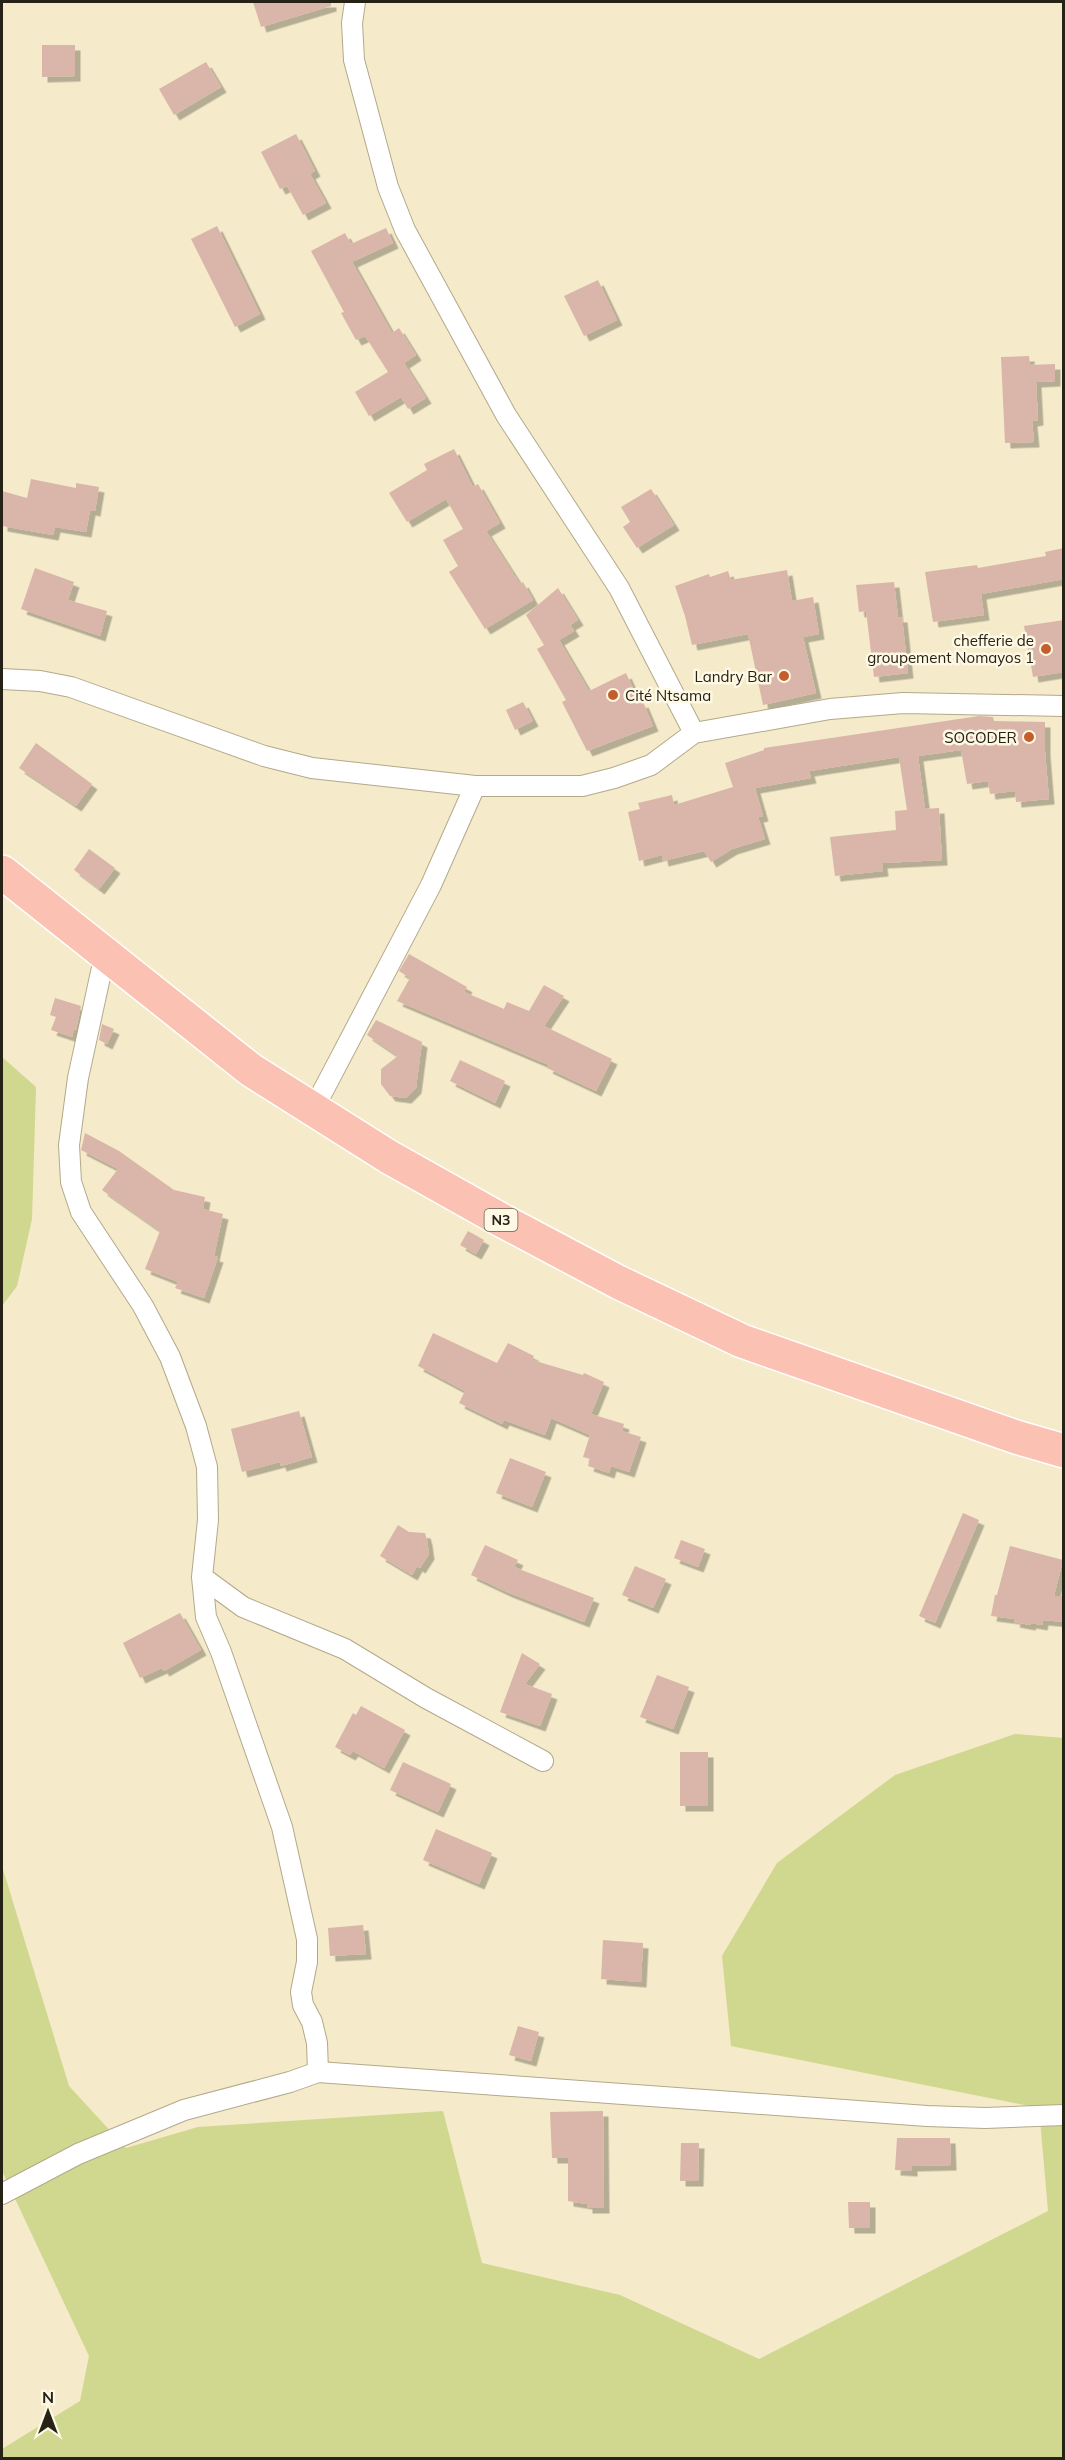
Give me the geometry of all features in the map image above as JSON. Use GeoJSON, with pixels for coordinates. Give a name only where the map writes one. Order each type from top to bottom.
{"type":"FeatureCollection","features":[{"type":"Feature","properties":{"kind":"highway","name":"N3"},"geometry":{"type":"LineString","coordinates":[[2,872],[251,1070],[389,1157],[503,1221],[618,1282],[742,1341],[1016,1437],[1064,1451]]}},
{"type":"Feature","properties":{"kind":"street"},"geometry":{"type":"LineString","coordinates":[[355,2],[352,23],[354,60],[388,187],[405,231],[506,415],[619,588],[694,733]]}},
{"type":"Feature","properties":{"kind":"street"},"geometry":{"type":"LineString","coordinates":[[2,679],[40,681],[71,687],[264,756],[312,768],[475,786],[582,786],[651,765],[694,733],[830,709],[903,703],[1064,706]]}},
{"type":"Feature","properties":{"kind":"street"},"geometry":{"type":"LineString","coordinates":[[313,1110],[431,885],[475,786]]}},
{"type":"Feature","properties":{"kind":"street"},"geometry":{"type":"LineString","coordinates":[[105,954],[78,1078],[69,1146],[71,1182],[81,1212],[143,1306],[170,1357],[196,1425],[207,1467],[208,1520],[202,1577],[206,1617],[221,1652],[282,1827],[307,1939],[307,1962],[301,1992],[303,2005],[312,2022],[317,2043],[318,2072]]}},
{"type":"Feature","properties":{"kind":"street"},"geometry":{"type":"LineString","coordinates":[[202,1577],[243,1607],[345,1649],[426,1698],[543,1761]]}},
{"type":"Feature","properties":{"kind":"street"},"geometry":{"type":"LineString","coordinates":[[2,2194],[78,2154],[184,2110],[290,2082],[318,2072],[927,2116],[985,2118],[1064,2115]]}},
{"type":"Feature","properties":{"kind":"green space"},"geometry":{"type":"Polygon","coordinates":[[[2,1057],[36,1087],[32,1219],[17,1286],[2,1306],[2,1057]]]}},
{"type":"Feature","properties":{"kind":"green space"},"geometry":{"type":"Polygon","coordinates":[[[1015,1734],[1063,1738],[1063,2458],[2,2458],[2,2449],[80,2401],[89,2356],[2,2171],[2,1866],[69,2086],[126,2148],[198,2127],[443,2111],[482,2263],[620,2295],[759,2359],[1048,2211],[1039,2108],[731,2046],[722,1956],[777,1863],[895,1775],[1015,1734]]]}},
{"type":"Feature","properties":{"kind":"building"},"geometry":{"type":"Polygon","coordinates":[[[253,2],[331,2],[331,6],[261,27],[253,2]]]}},
{"type":"Feature","properties":{"kind":"building"},"geometry":{"type":"Polygon","coordinates":[[[42,45],[75,45],[75,76],[42,77],[42,45]]]}},
{"type":"Feature","properties":{"kind":"building"},"geometry":{"type":"Polygon","coordinates":[[[206,62],[221,87],[174,115],[159,89],[206,62]]]}},
{"type":"Feature","properties":{"kind":"building"},"geometry":{"type":"Polygon","coordinates":[[[296,134],[315,171],[310,174],[326,203],[303,215],[287,186],[280,189],[261,152],[296,134]]]}},
{"type":"Feature","properties":{"kind":"building"},"geometry":{"type":"Polygon","coordinates":[[[217,226],[260,314],[235,327],[191,239],[217,226]]]}},
{"type":"Feature","properties":{"kind":"building"},"geometry":{"type":"Polygon","coordinates":[[[386,228],[393,243],[352,262],[392,333],[399,328],[416,355],[404,363],[426,398],[408,409],[401,397],[369,416],[355,392],[388,372],[365,336],[356,340],[341,313],[344,312],[311,251],[345,233],[351,244],[386,228]]]}},
{"type":"Feature","properties":{"kind":"building"},"geometry":{"type":"Polygon","coordinates":[[[598,280],[617,320],[584,336],[564,296],[598,280]]]}},
{"type":"Feature","properties":{"kind":"building"},"geometry":{"type":"Polygon","coordinates":[[[1029,356],[1030,365],[1055,364],[1055,381],[1036,382],[1038,420],[1032,421],[1034,442],[1005,443],[1001,357],[1029,356]]]}},
{"type":"Feature","properties":{"kind":"building"},"geometry":{"type":"Polygon","coordinates":[[[454,449],[473,487],[478,484],[500,523],[486,531],[520,584],[523,582],[533,600],[485,629],[449,572],[458,566],[443,540],[463,529],[446,499],[407,522],[389,493],[427,470],[424,464],[454,449]]]}},
{"type":"Feature","properties":{"kind":"building"},"geometry":{"type":"Polygon","coordinates":[[[31,479],[76,488],[76,483],[99,487],[95,511],[90,510],[86,532],[55,527],[53,535],[2,526],[2,491],[27,498],[31,479]]]}},
{"type":"Feature","properties":{"kind":"building"},"geometry":{"type":"Polygon","coordinates":[[[651,489],[674,525],[637,548],[623,527],[630,522],[621,507],[651,489]]]}},
{"type":"Feature","properties":{"kind":"building"},"geometry":{"type":"Polygon","coordinates":[[[1064,548],[1064,579],[981,594],[984,615],[933,622],[925,572],[977,565],[978,568],[1046,556],[1045,552],[1064,548]]]}},
{"type":"Feature","properties":{"kind":"building"},"geometry":{"type":"Polygon","coordinates":[[[35,568],[74,582],[68,600],[107,611],[100,636],[21,609],[35,568]]]}},
{"type":"Feature","properties":{"kind":"building"},"geometry":{"type":"Polygon","coordinates":[[[787,570],[792,601],[813,597],[819,634],[803,637],[816,693],[763,705],[748,634],[692,645],[675,586],[709,574],[710,577],[728,571],[731,580],[787,570]]]}},
{"type":"Feature","properties":{"kind":"building"},"geometry":{"type":"Polygon","coordinates":[[[894,582],[898,617],[902,617],[908,673],[874,677],[866,611],[859,612],[856,585],[894,582]]]}},
{"type":"Feature","properties":{"kind":"building"},"geometry":{"type":"Polygon","coordinates":[[[558,588],[578,620],[570,625],[574,631],[559,640],[589,691],[626,673],[640,703],[643,702],[653,726],[587,751],[562,702],[566,700],[537,649],[544,645],[526,615],[558,588]]]}},
{"type":"Feature","properties":{"kind":"building","name":"chefferie de groupement Nomayos 1"},"geometry":{"type":"Polygon","coordinates":[[[1064,620],[1064,672],[1033,677],[1024,626],[1064,620]]]}},
{"type":"Feature","properties":{"kind":"building"},"geometry":{"type":"Polygon","coordinates":[[[523,702],[533,721],[515,730],[506,710],[523,702]]]}},
{"type":"Feature","properties":{"kind":"building"},"geometry":{"type":"Polygon","coordinates":[[[979,716],[993,717],[994,721],[1045,722],[1049,799],[1016,802],[1015,791],[990,794],[988,781],[967,784],[961,750],[918,756],[925,809],[939,808],[942,860],[882,863],[883,871],[835,876],[830,837],[896,830],[895,811],[907,810],[899,757],[809,771],[811,778],[755,788],[763,816],[758,817],[765,839],[732,849],[711,862],[704,851],[663,861],[662,855],[639,861],[628,812],[640,809],[638,803],[672,795],[674,805],[733,787],[725,763],[764,750],[764,748],[979,716]]]}},
{"type":"Feature","properties":{"kind":"building"},"geometry":{"type":"Polygon","coordinates":[[[36,743],[92,784],[76,806],[19,768],[36,743]]]}},
{"type":"Feature","properties":{"kind":"building"},"geometry":{"type":"Polygon","coordinates":[[[89,849],[115,868],[99,889],[74,870],[89,849]]]}},
{"type":"Feature","properties":{"kind":"building"},"geometry":{"type":"Polygon","coordinates":[[[409,954],[467,987],[464,992],[504,1009],[507,1002],[529,1011],[544,985],[564,996],[544,1026],[612,1059],[596,1091],[547,1068],[549,1065],[397,1001],[410,978],[399,971],[409,954]]]}},
{"type":"Feature","properties":{"kind":"building"},"geometry":{"type":"Polygon","coordinates":[[[55,998],[81,1006],[76,1030],[74,1029],[72,1037],[51,1030],[56,1017],[50,1015],[55,998]]]}},
{"type":"Feature","properties":{"kind":"building"},"geometry":{"type":"Polygon","coordinates":[[[376,1020],[422,1042],[416,1088],[406,1098],[390,1096],[381,1084],[381,1069],[398,1056],[367,1035],[376,1020]]]}},
{"type":"Feature","properties":{"kind":"building"},"geometry":{"type":"Polygon","coordinates":[[[102,1024],[114,1029],[107,1044],[99,1040],[102,1024]]]}},
{"type":"Feature","properties":{"kind":"building"},"geometry":{"type":"Polygon","coordinates":[[[460,1060],[505,1081],[495,1103],[450,1081],[460,1060]]]}},
{"type":"Feature","properties":{"kind":"building"},"geometry":{"type":"Polygon","coordinates":[[[85,1133],[119,1151],[174,1190],[205,1197],[203,1209],[223,1214],[214,1256],[218,1257],[204,1298],[175,1288],[178,1282],[145,1269],[160,1231],[102,1190],[118,1169],[81,1150],[85,1133]]]}},
{"type":"Feature","properties":{"kind":"building"},"geometry":{"type":"Polygon","coordinates":[[[468,1231],[484,1240],[476,1254],[460,1245],[468,1231]]]}},
{"type":"Feature","properties":{"kind":"building"},"geometry":{"type":"Polygon","coordinates":[[[433,1333],[497,1363],[508,1343],[534,1356],[532,1360],[583,1375],[584,1373],[604,1382],[591,1414],[624,1424],[622,1431],[641,1437],[629,1472],[611,1466],[609,1473],[588,1466],[590,1459],[583,1457],[590,1435],[551,1418],[545,1435],[504,1420],[502,1424],[459,1403],[465,1391],[418,1366],[433,1333]]]}},
{"type":"Feature","properties":{"kind":"building"},"geometry":{"type":"Polygon","coordinates":[[[299,1411],[312,1457],[281,1466],[280,1462],[242,1472],[231,1429],[299,1411]]]}},
{"type":"Feature","properties":{"kind":"building"},"geometry":{"type":"Polygon","coordinates":[[[510,1458],[546,1472],[532,1507],[496,1493],[510,1458]]]}},
{"type":"Feature","properties":{"kind":"building"},"geometry":{"type":"Polygon","coordinates":[[[963,1513],[979,1520],[935,1623],[919,1616],[963,1513]]]}},
{"type":"Feature","properties":{"kind":"building"},"geometry":{"type":"Polygon","coordinates":[[[398,1525],[409,1532],[425,1533],[427,1540],[429,1554],[420,1568],[417,1566],[412,1575],[380,1556],[398,1525]]]}},
{"type":"Feature","properties":{"kind":"building"},"geometry":{"type":"Polygon","coordinates":[[[681,1540],[705,1549],[698,1567],[674,1558],[681,1540]]]}},
{"type":"Feature","properties":{"kind":"building"},"geometry":{"type":"Polygon","coordinates":[[[485,1545],[518,1560],[514,1567],[594,1598],[584,1622],[507,1592],[471,1575],[485,1545]]]}},
{"type":"Feature","properties":{"kind":"building"},"geometry":{"type":"Polygon","coordinates":[[[1010,1546],[1063,1560],[1054,1596],[1064,1596],[1064,1622],[1043,1620],[1042,1625],[1031,1623],[1030,1625],[1014,1622],[1015,1619],[991,1616],[1010,1546]]]}},
{"type":"Feature","properties":{"kind":"building"},"geometry":{"type":"Polygon","coordinates":[[[635,1566],[666,1579],[653,1608],[622,1595],[635,1566]]]}},
{"type":"Feature","properties":{"kind":"building"},"geometry":{"type":"Polygon","coordinates":[[[180,1613],[201,1650],[164,1671],[162,1668],[140,1678],[123,1643],[180,1613]]]}},
{"type":"Feature","properties":{"kind":"building"},"geometry":{"type":"Polygon","coordinates":[[[522,1653],[540,1664],[525,1684],[552,1694],[540,1726],[500,1712],[522,1653]]]}},
{"type":"Feature","properties":{"kind":"building"},"geometry":{"type":"Polygon","coordinates":[[[657,1675],[689,1687],[673,1729],[640,1717],[657,1675]]]}},
{"type":"Feature","properties":{"kind":"building"},"geometry":{"type":"Polygon","coordinates":[[[361,1706],[405,1730],[384,1768],[353,1751],[350,1755],[335,1747],[353,1713],[356,1715],[361,1706]]]}},
{"type":"Feature","properties":{"kind":"building"},"geometry":{"type":"Polygon","coordinates":[[[680,1752],[708,1752],[708,1806],[680,1806],[680,1752]]]}},
{"type":"Feature","properties":{"kind":"building"},"geometry":{"type":"Polygon","coordinates":[[[403,1762],[451,1784],[438,1812],[390,1790],[403,1762]]]}},
{"type":"Feature","properties":{"kind":"building"},"geometry":{"type":"Polygon","coordinates":[[[436,1829],[492,1853],[479,1884],[423,1860],[436,1829]]]}},
{"type":"Feature","properties":{"kind":"building"},"geometry":{"type":"Polygon","coordinates":[[[363,1925],[366,1954],[330,1956],[328,1928],[363,1925]]]}},
{"type":"Feature","properties":{"kind":"building"},"geometry":{"type":"Polygon","coordinates":[[[603,1940],[643,1943],[641,1982],[601,1979],[603,1940]]]}},
{"type":"Feature","properties":{"kind":"building"},"geometry":{"type":"Polygon","coordinates":[[[518,2026],[539,2032],[531,2061],[509,2055],[518,2026]]]}},
{"type":"Feature","properties":{"kind":"building"},"geometry":{"type":"Polygon","coordinates":[[[603,2111],[604,2208],[587,2208],[587,2204],[568,2201],[568,2158],[552,2158],[550,2112],[603,2111]]]}},
{"type":"Feature","properties":{"kind":"building"},"geometry":{"type":"Polygon","coordinates":[[[897,2138],[950,2138],[951,2165],[912,2166],[912,2171],[895,2170],[897,2138]]]}},
{"type":"Feature","properties":{"kind":"building"},"geometry":{"type":"Polygon","coordinates":[[[681,2143],[699,2143],[698,2181],[680,2181],[681,2143]]]}},
{"type":"Feature","properties":{"kind":"building"},"geometry":{"type":"Polygon","coordinates":[[[848,2202],[870,2202],[870,2228],[849,2228],[848,2202]]]}},
{"type":"Feature","properties":{"kind":"place","name":"chefferie de groupement Nomayos 1"},"geometry":{"type":"Point","coordinates":[1046,649]}},
{"type":"Feature","properties":{"kind":"place","name":"Landry Bar"},"geometry":{"type":"Point","coordinates":[784,676]}},
{"type":"Feature","properties":{"kind":"place","name":"Cité Ntsama"},"geometry":{"type":"Point","coordinates":[613,695]}},
{"type":"Feature","properties":{"kind":"place","name":"SOCODER"},"geometry":{"type":"Point","coordinates":[1029,737]}}]}
